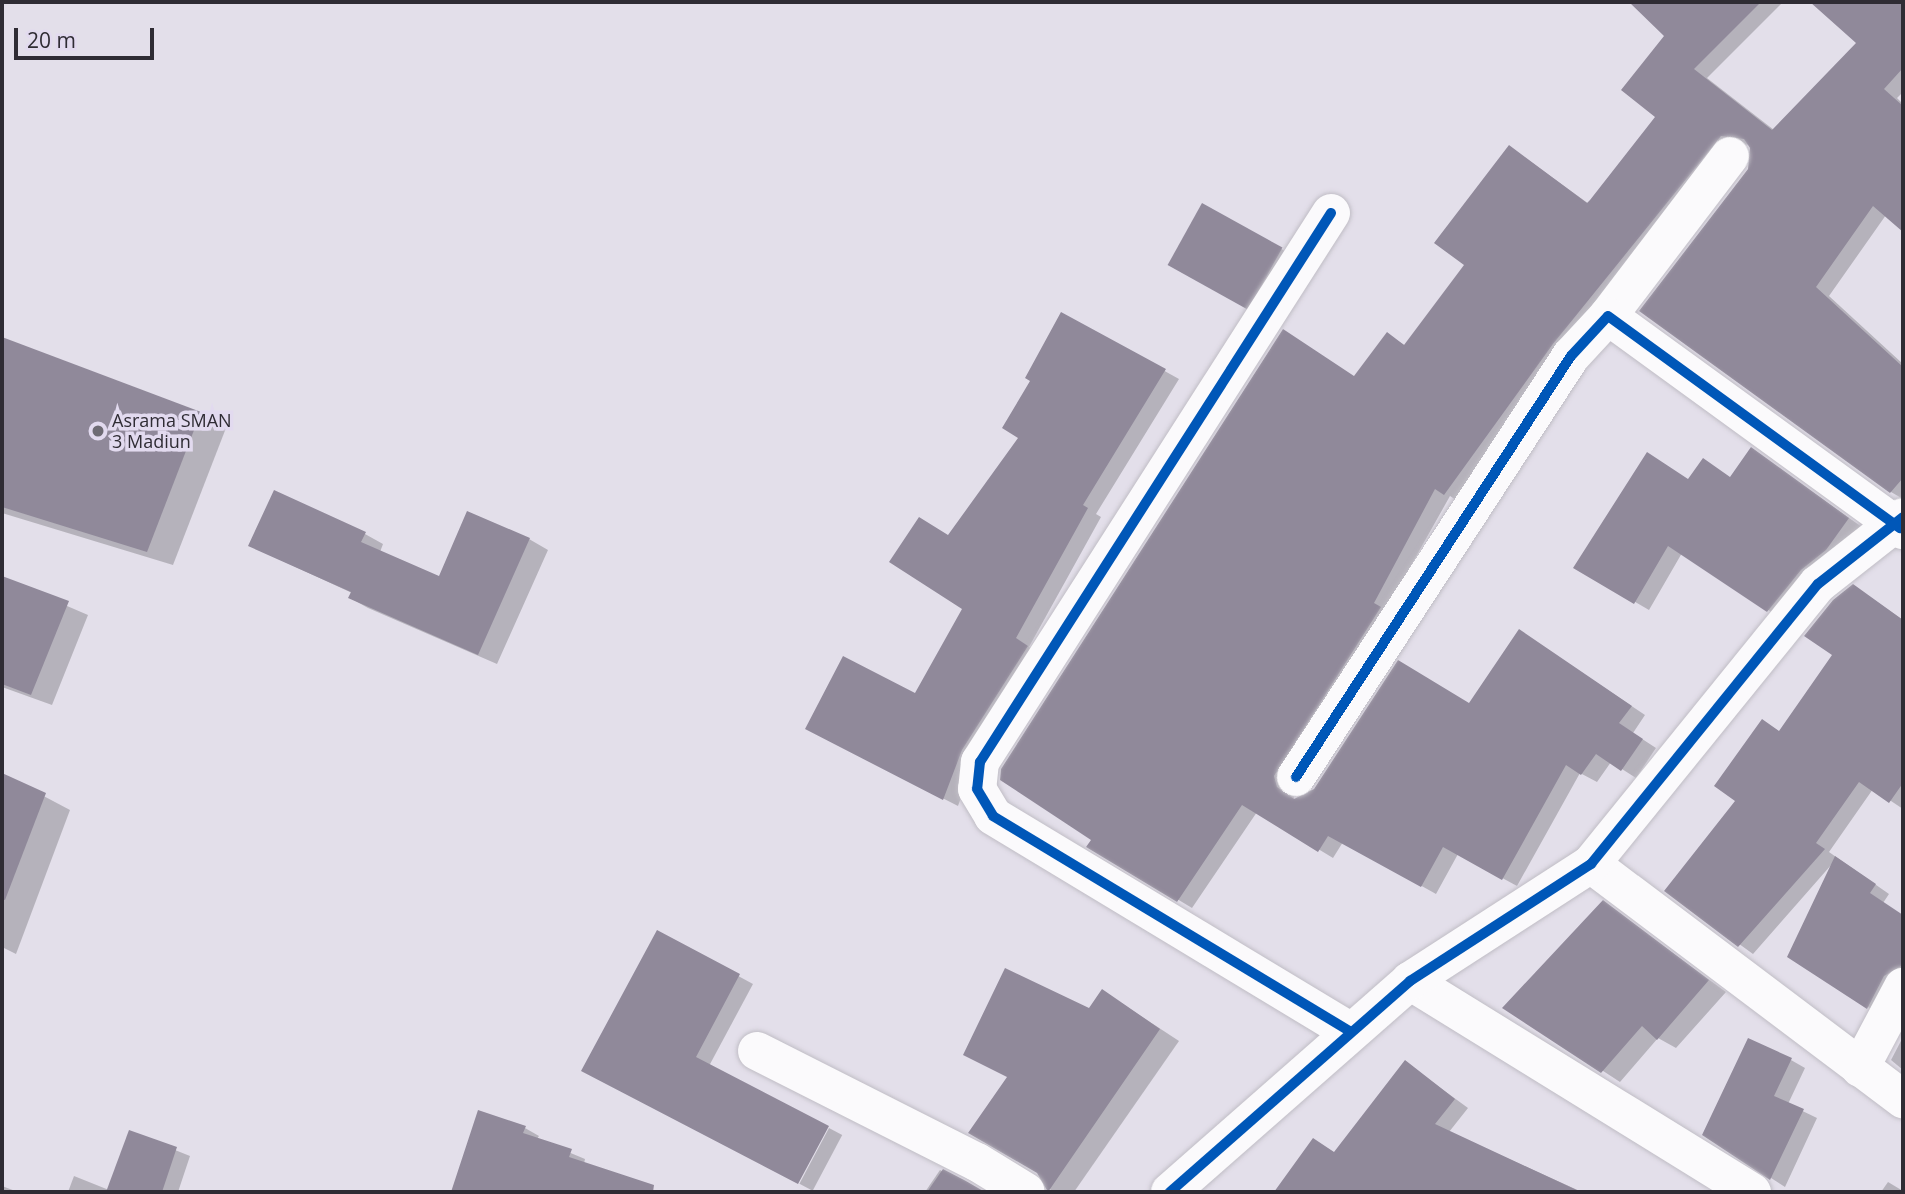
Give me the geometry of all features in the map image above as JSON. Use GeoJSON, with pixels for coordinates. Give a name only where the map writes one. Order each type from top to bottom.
{"type":"FeatureCollection","features":[{"type":"Feature","properties":{"kind":"street"},"geometry":{"type":"LineString","coordinates":[[1296,777],[1571,356],[1608,316],[1730,156]]}},
{"type":"Feature","properties":{"kind":"street"},"geometry":{"type":"LineString","coordinates":[[1331,213],[980,762],[978,789],[993,816],[1349,1031]]}},
{"type":"Feature","properties":{"kind":"street"},"geometry":{"type":"LineString","coordinates":[[1170,1192],[1349,1031],[1410,981],[1591,864],[1818,584],[1899,523],[1608,316]]}},
{"type":"Feature","properties":{"kind":"street"},"geometry":{"type":"LineString","coordinates":[[1591,864],[1903,1099]]}},
{"type":"Feature","properties":{"kind":"street"},"geometry":{"type":"LineString","coordinates":[[1410,981],[1752,1192]]}},
{"type":"Feature","properties":{"kind":"street"},"geometry":{"type":"LineString","coordinates":[[1860,1068],[1903,987]]}},
{"type":"Feature","properties":{"kind":"street"},"geometry":{"type":"LineString","coordinates":[[757,1051],[978,1162],[1026,1192]]}},
{"type":"Feature","properties":{"kind":"building"},"geometry":{"type":"Polygon","coordinates":[[[1629,2],[1761,2],[1694,69],[1772,130],[1856,43],[1810,2],[1903,2],[1903,68],[1884,89],[1903,106],[1903,232],[1873,206],[1816,287],[1903,367],[1903,478],[1890,493],[1639,311],[1748,169],[1750,148],[1744,139],[1721,136],[1553,344],[1444,495],[1435,489],[1374,603],[1381,607],[1274,776],[1277,787],[1294,799],[1314,789],[1398,660],[1469,703],[1519,629],[1632,706],[1619,723],[1643,739],[1621,771],[1596,754],[1581,775],[1566,765],[1502,880],[1443,847],[1421,887],[1328,836],[1318,852],[1242,805],[1177,902],[1086,847],[1091,840],[1000,780],[1001,769],[1283,329],[1354,376],[1387,332],[1404,345],[1464,265],[1434,243],[1509,145],[1587,203],[1590,200],[1655,117],[1621,90],[1664,36],[1629,2]]]}},
{"type":"Feature","properties":{"kind":"building"},"geometry":{"type":"Polygon","coordinates":[[[1202,203],[1282,248],[1248,310],[1168,265],[1202,203]]]}},
{"type":"Feature","properties":{"kind":"building"},"geometry":{"type":"Polygon","coordinates":[[[1061,312],[1166,369],[1083,505],[1088,508],[1016,638],[1028,646],[962,750],[943,800],[805,729],[843,656],[915,693],[962,609],[889,562],[919,517],[948,535],[1018,438],[1002,428],[1030,381],[1025,378],[1061,312]]]}},
{"type":"Feature","properties":{"kind":"building","name":"Asrama SMAN 3 Madiun"},"geometry":{"type":"Polygon","coordinates":[[[2,337],[201,412],[147,552],[2,507],[2,337]]]}},
{"type":"Feature","properties":{"kind":"building"},"geometry":{"type":"Polygon","coordinates":[[[1751,447],[1849,518],[1826,550],[1801,570],[1767,612],[1668,546],[1634,604],[1573,568],[1647,452],[1688,479],[1703,458],[1730,477],[1751,447]]]}},
{"type":"Feature","properties":{"kind":"building"},"geometry":{"type":"Polygon","coordinates":[[[274,490],[366,532],[361,542],[439,576],[467,511],[530,538],[478,655],[348,598],[351,592],[248,546],[274,490]]]}},
{"type":"Feature","properties":{"kind":"building"},"geometry":{"type":"Polygon","coordinates":[[[2,576],[69,601],[31,695],[2,684],[2,576]]]}},
{"type":"Feature","properties":{"kind":"building"},"geometry":{"type":"Polygon","coordinates":[[[1853,584],[1903,620],[1903,783],[1889,803],[1859,782],[1816,843],[1825,849],[1738,947],[1664,891],[1735,801],[1714,786],[1762,719],[1779,731],[1832,655],[1804,636],[1833,600],[1853,584]]]}},
{"type":"Feature","properties":{"kind":"building"},"geometry":{"type":"Polygon","coordinates":[[[2,773],[46,793],[5,900],[2,899],[2,773]]]}},
{"type":"Feature","properties":{"kind":"building"},"geometry":{"type":"Polygon","coordinates":[[[1835,856],[1876,884],[1870,893],[1903,915],[1903,965],[1884,976],[1867,1009],[1787,957],[1835,856]]]}},
{"type":"Feature","properties":{"kind":"building"},"geometry":{"type":"Polygon","coordinates":[[[1603,900],[1709,980],[1657,1040],[1642,1026],[1601,1073],[1502,1008],[1603,900]]]}},
{"type":"Feature","properties":{"kind":"building"},"geometry":{"type":"Polygon","coordinates":[[[657,930],[740,974],[696,1057],[829,1126],[798,1184],[581,1071],[657,930]]]}},
{"type":"Feature","properties":{"kind":"building"},"geometry":{"type":"Polygon","coordinates":[[[1005,968],[1089,1008],[1102,989],[1160,1029],[1048,1192],[1037,1173],[968,1133],[1007,1077],[963,1055],[1005,968]]]}},
{"type":"Feature","properties":{"kind":"building"},"geometry":{"type":"Polygon","coordinates":[[[1748,1038],[1792,1058],[1774,1096],[1804,1109],[1770,1180],[1702,1135],[1748,1038]]]}},
{"type":"Feature","properties":{"kind":"building"},"geometry":{"type":"Polygon","coordinates":[[[1405,1060],[1455,1099],[1435,1124],[1581,1192],[1274,1192],[1313,1138],[1334,1152],[1405,1060]]]}},
{"type":"Feature","properties":{"kind":"building"},"geometry":{"type":"Polygon","coordinates":[[[478,1110],[526,1126],[523,1133],[572,1149],[569,1157],[654,1185],[653,1192],[451,1192],[478,1110]]]}},
{"type":"Feature","properties":{"kind":"building"},"geometry":{"type":"Polygon","coordinates":[[[129,1130],[177,1147],[162,1192],[106,1192],[129,1130]]]}},
{"type":"Feature","properties":{"kind":"building"},"geometry":{"type":"Polygon","coordinates":[[[943,1169],[966,1181],[985,1192],[927,1192],[943,1169]]]}},
{"type":"Feature","properties":{"kind":"cycle path"},"geometry":{"type":"LineString","coordinates":[[1331,213],[980,762],[977,789],[993,816],[1349,1031]]}},
{"type":"Feature","properties":{"kind":"cycle path"},"geometry":{"type":"LineString","coordinates":[[1296,777],[1571,356],[1608,316],[1900,528]]}},
{"type":"Feature","properties":{"kind":"cycle path"},"geometry":{"type":"LineString","coordinates":[[1170,1192],[1410,981],[1591,864],[1818,584],[1903,517]]}},
{"type":"Feature","properties":{"kind":"place","name":"Asrama SMAN 3 Madiun"},"geometry":{"type":"Point","coordinates":[98,431]}}]}
